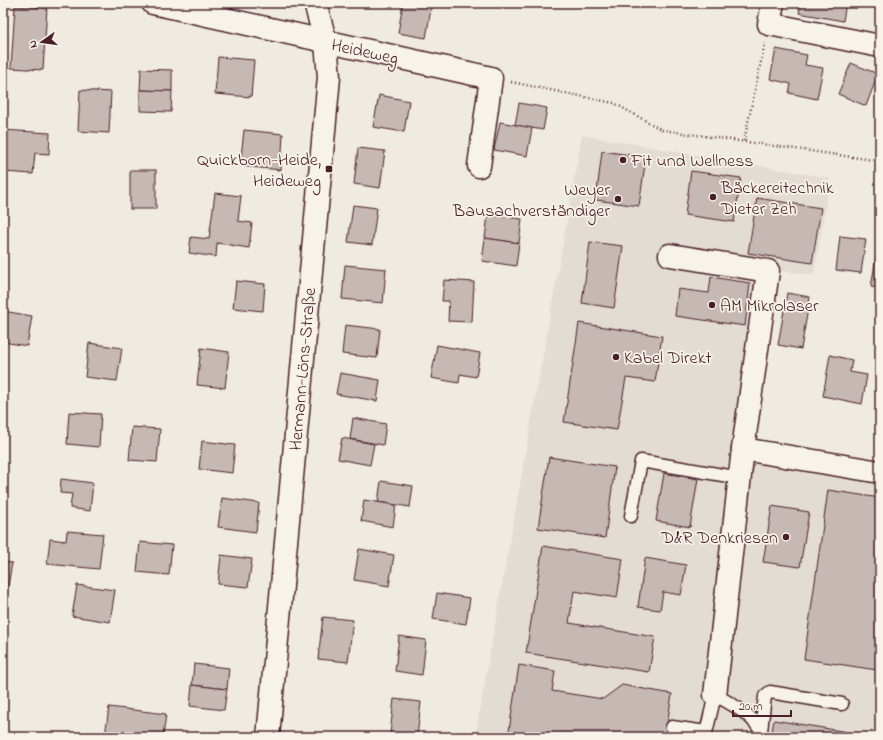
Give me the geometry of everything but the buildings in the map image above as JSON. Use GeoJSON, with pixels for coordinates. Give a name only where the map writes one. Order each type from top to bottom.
{"type":"FeatureCollection","features":[{"type":"Feature","properties":{"kind":"street","name":"Heideweg"},"geometry":{"type":"LineString","coordinates":[[153,3],[326,43],[491,78]]}},
{"type":"Feature","properties":{"kind":"street","name":"Hermann-Löns-Straße"},"geometry":{"type":"LineString","coordinates":[[268,737],[329,77],[326,43],[315,3]]}},
{"type":"Feature","properties":{"kind":"street"},"geometry":{"type":"LineString","coordinates":[[773,3],[768,24],[880,46]]}},
{"type":"Feature","properties":{"kind":"street"},"geometry":{"type":"LineString","coordinates":[[479,166],[491,78]]}},
{"type":"Feature","properties":{"kind":"street"},"geometry":{"type":"LineString","coordinates":[[670,254],[768,271],[743,449],[715,695]]}},
{"type":"Feature","properties":{"kind":"street"},"geometry":{"type":"LineString","coordinates":[[743,449],[880,472]]}},
{"type":"Feature","properties":{"kind":"lane"},"geometry":{"type":"LineString","coordinates":[[631,516],[641,461],[740,478]]}},
{"type":"Feature","properties":{"kind":"lane"},"geometry":{"type":"LineString","coordinates":[[762,734],[765,696],[768,692],[842,704]]}},
{"type":"Feature","properties":{"kind":"lane"},"geometry":{"type":"LineString","coordinates":[[672,727],[705,735],[715,695],[736,706],[754,722],[762,734]]}},
{"type":"Feature","properties":{"kind":"path"},"geometry":{"type":"LineString","coordinates":[[744,140],[768,24]]}},
{"type":"Feature","properties":{"kind":"path"},"geometry":{"type":"LineString","coordinates":[[491,78],[614,102],[662,130],[744,140],[880,161]]}},
{"type":"Feature","properties":{"kind":"shaded area"},"geometry":{"type":"Polygon","coordinates":[[[582,135],[830,178],[814,275],[774,270],[746,459],[880,482],[880,737],[475,737],[582,135]]]}},
{"type":"Feature","properties":{"kind":"place","name":"Fit und Wellness"},"geometry":{"type":"Point","coordinates":[623,160]}},
{"type":"Feature","properties":{"kind":"place","name":"Quickborn-Heide, Heideweg"},"geometry":{"type":"Point","coordinates":[329,169]}},
{"type":"Feature","properties":{"kind":"place","name":"Bäckereitechnik Dieter Zeh"},"geometry":{"type":"Point","coordinates":[713,197]}},
{"type":"Feature","properties":{"kind":"place","name":"Weyer Bausachverständiger"},"geometry":{"type":"Point","coordinates":[618,199]}},
{"type":"Feature","properties":{"kind":"place","name":"AM Mikrolaser"},"geometry":{"type":"Point","coordinates":[712,305]}},
{"type":"Feature","properties":{"kind":"place","name":"Kabel Direkt"},"geometry":{"type":"Point","coordinates":[616,357]}},
{"type":"Feature","properties":{"kind":"place","name":"D&R Denkriesen"},"geometry":{"type":"Point","coordinates":[786,537]}}]}
